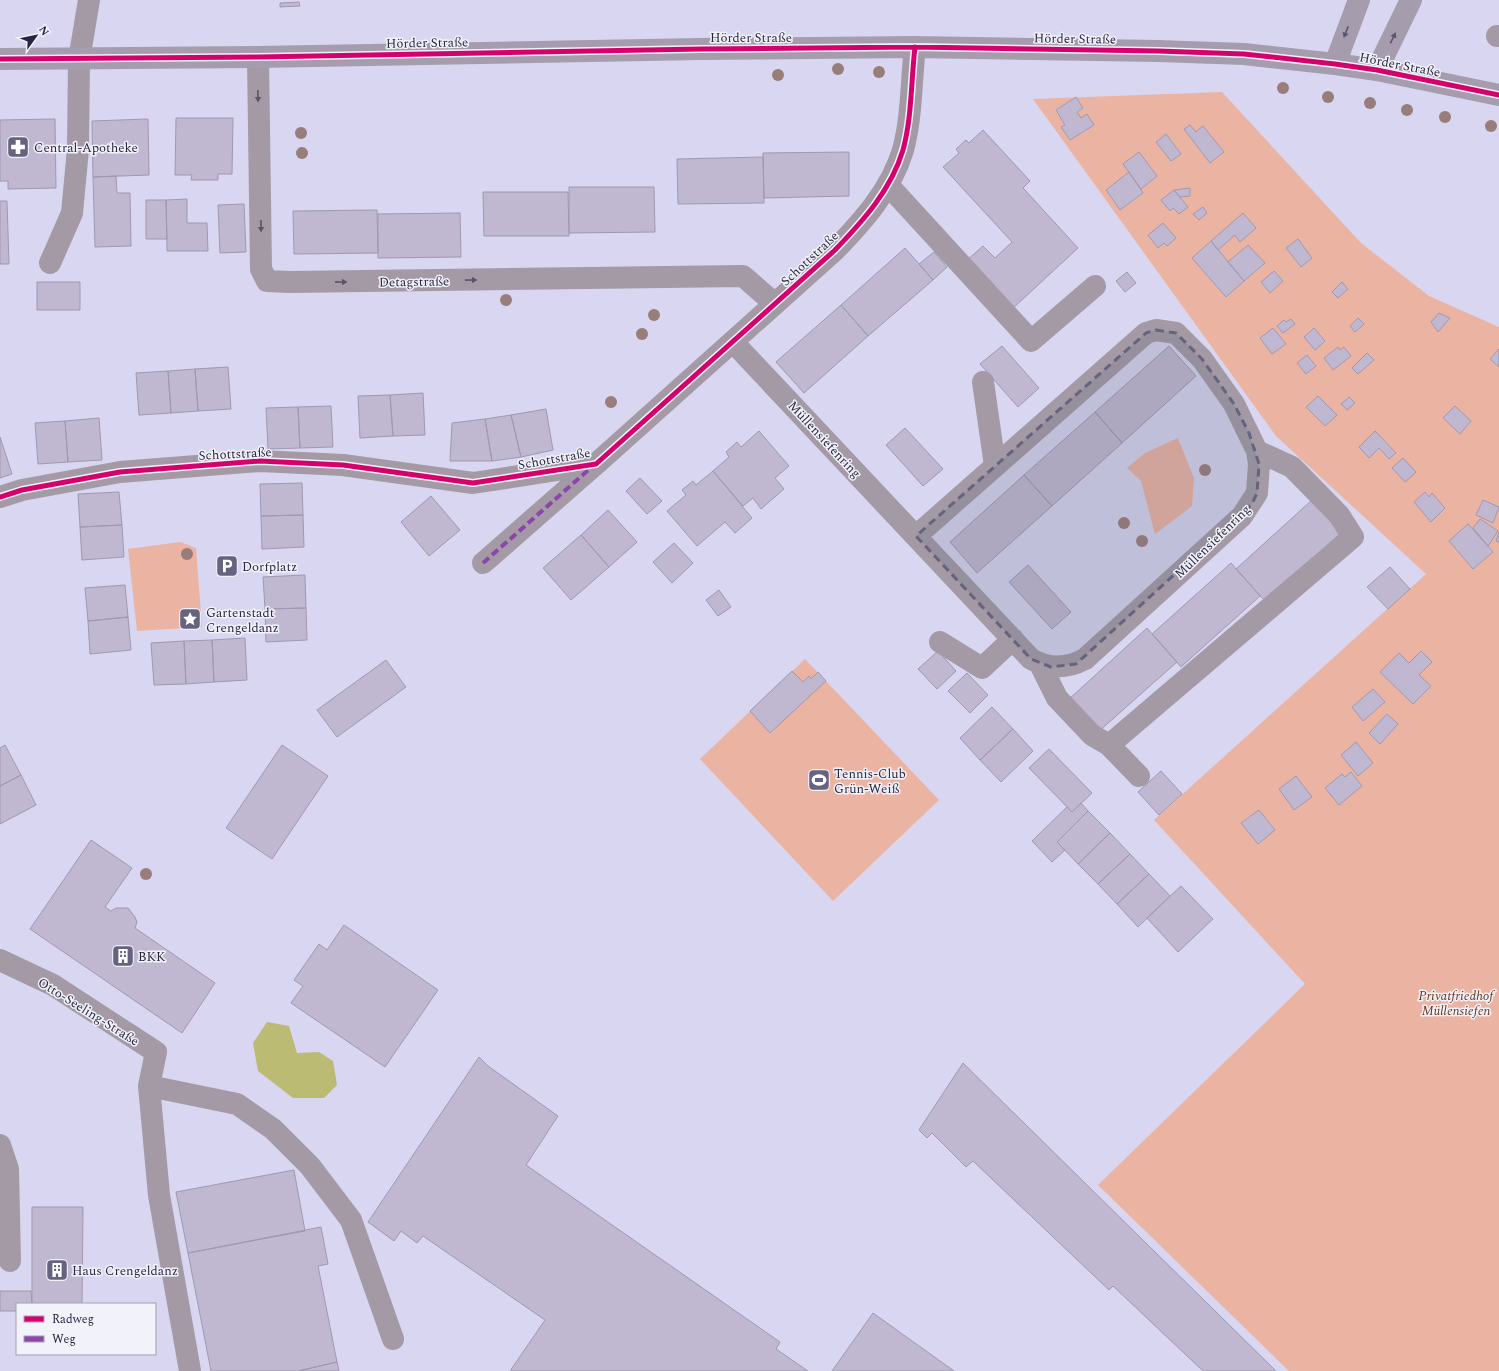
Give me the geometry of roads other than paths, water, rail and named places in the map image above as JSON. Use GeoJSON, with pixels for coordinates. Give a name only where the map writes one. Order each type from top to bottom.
{"type":"FeatureCollection","features":[{"type":"Feature","properties":{"kind":"main road"},"geometry":{"type":"LineString","coordinates":[[1335,64],[1359,0]]}},
{"type":"Feature","properties":{"kind":"main road"},"geometry":{"type":"LineString","coordinates":[[1377,70],[1411,0]]}},
{"type":"Feature","properties":{"kind":"main road","name":"Hörder Straße"},"geometry":{"type":"LineString","coordinates":[[0,59],[79,60],[171,57],[914,47],[1244,54],[1377,70],[1499,95]]}},
{"type":"Feature","properties":{"kind":"street"},"geometry":{"type":"LineString","coordinates":[[50,263],[72,213],[78,149],[79,60],[89,0]]}},
{"type":"Feature","properties":{"kind":"street","name":"Schottstraße"},"geometry":{"type":"LineString","coordinates":[[483,563],[733,342],[835,250],[865,219],[888,185],[904,144],[908,119],[914,47]]}},
{"type":"Feature","properties":{"kind":"street","name":"Detagstraße"},"geometry":{"type":"LineString","coordinates":[[258,57],[262,269],[267,281],[290,282],[744,276],[775,304]]}},
{"type":"Feature","properties":{"kind":"street"},"geometry":{"type":"LineString","coordinates":[[888,185],[1031,341],[1095,286]]}},
{"type":"Feature","properties":{"kind":"street","name":"Müllensiefenring"},"geometry":{"type":"LineString","coordinates":[[733,342],[1031,659],[1040,664],[1051,667],[1067,666],[1085,659],[1242,516],[1257,494],[1259,470],[1257,451],[1234,404],[1202,359],[1176,333],[1156,330],[1146,333],[916,536]]}},
{"type":"Feature","properties":{"kind":"street"},"geometry":{"type":"LineString","coordinates":[[983,382],[996,466]]}},
{"type":"Feature","properties":{"kind":"street"},"geometry":{"type":"LineString","coordinates":[[1109,745],[1353,537],[1339,515],[1292,467],[1257,451]]}},
{"type":"Feature","properties":{"kind":"street","name":"Schottstraße"},"geometry":{"type":"LineString","coordinates":[[0,497],[22,490],[120,472],[260,461],[343,465],[473,483],[596,464]]}},
{"type":"Feature","properties":{"kind":"street"},"geometry":{"type":"LineString","coordinates":[[940,642],[982,668],[1013,639]]}},
{"type":"Feature","properties":{"kind":"street"},"geometry":{"type":"LineString","coordinates":[[1040,664],[1057,698],[1092,735],[1109,745],[1139,776]]}},
{"type":"Feature","properties":{"kind":"street","name":"Otto-Seeling-Straße"},"geometry":{"type":"LineString","coordinates":[[0,960],[53,985],[156,1052],[149,1086]]}},
{"type":"Feature","properties":{"kind":"street"},"geometry":{"type":"LineString","coordinates":[[190,1371],[159,1195],[149,1086],[237,1104],[273,1129],[310,1166],[351,1220],[393,1339]]}},
{"type":"Feature","properties":{"kind":"street"},"geometry":{"type":"LineString","coordinates":[[0,1145],[8,1169],[10,1261]]}},
{"type":"Feature","properties":{"kind":"place","name":"Central-Apotheke"},"geometry":{"type":"Point","coordinates":[18,147]}},
{"type":"Feature","properties":{"kind":"place","name":"Dorfplatz"},"geometry":{"type":"Point","coordinates":[227,566]}},
{"type":"Feature","properties":{"kind":"place","name":"Gartenstadt Crengeldanz"},"geometry":{"type":"Point","coordinates":[190,619]}},
{"type":"Feature","properties":{"kind":"place","name":"Tennis-Club Grün-Weiß"},"geometry":{"type":"Point","coordinates":[819,780]}},
{"type":"Feature","properties":{"kind":"place","name":"BKK"},"geometry":{"type":"Point","coordinates":[123,956]}},
{"type":"Feature","properties":{"kind":"place","name":"Haus Crengeldanz"},"geometry":{"type":"Point","coordinates":[57,1270]}},
{"type":"Feature","properties":{"kind":"park label","name":"Privatfriedhof Müllensiefen"},"geometry":{"type":"Point","coordinates":[1456,1002]}}]}
